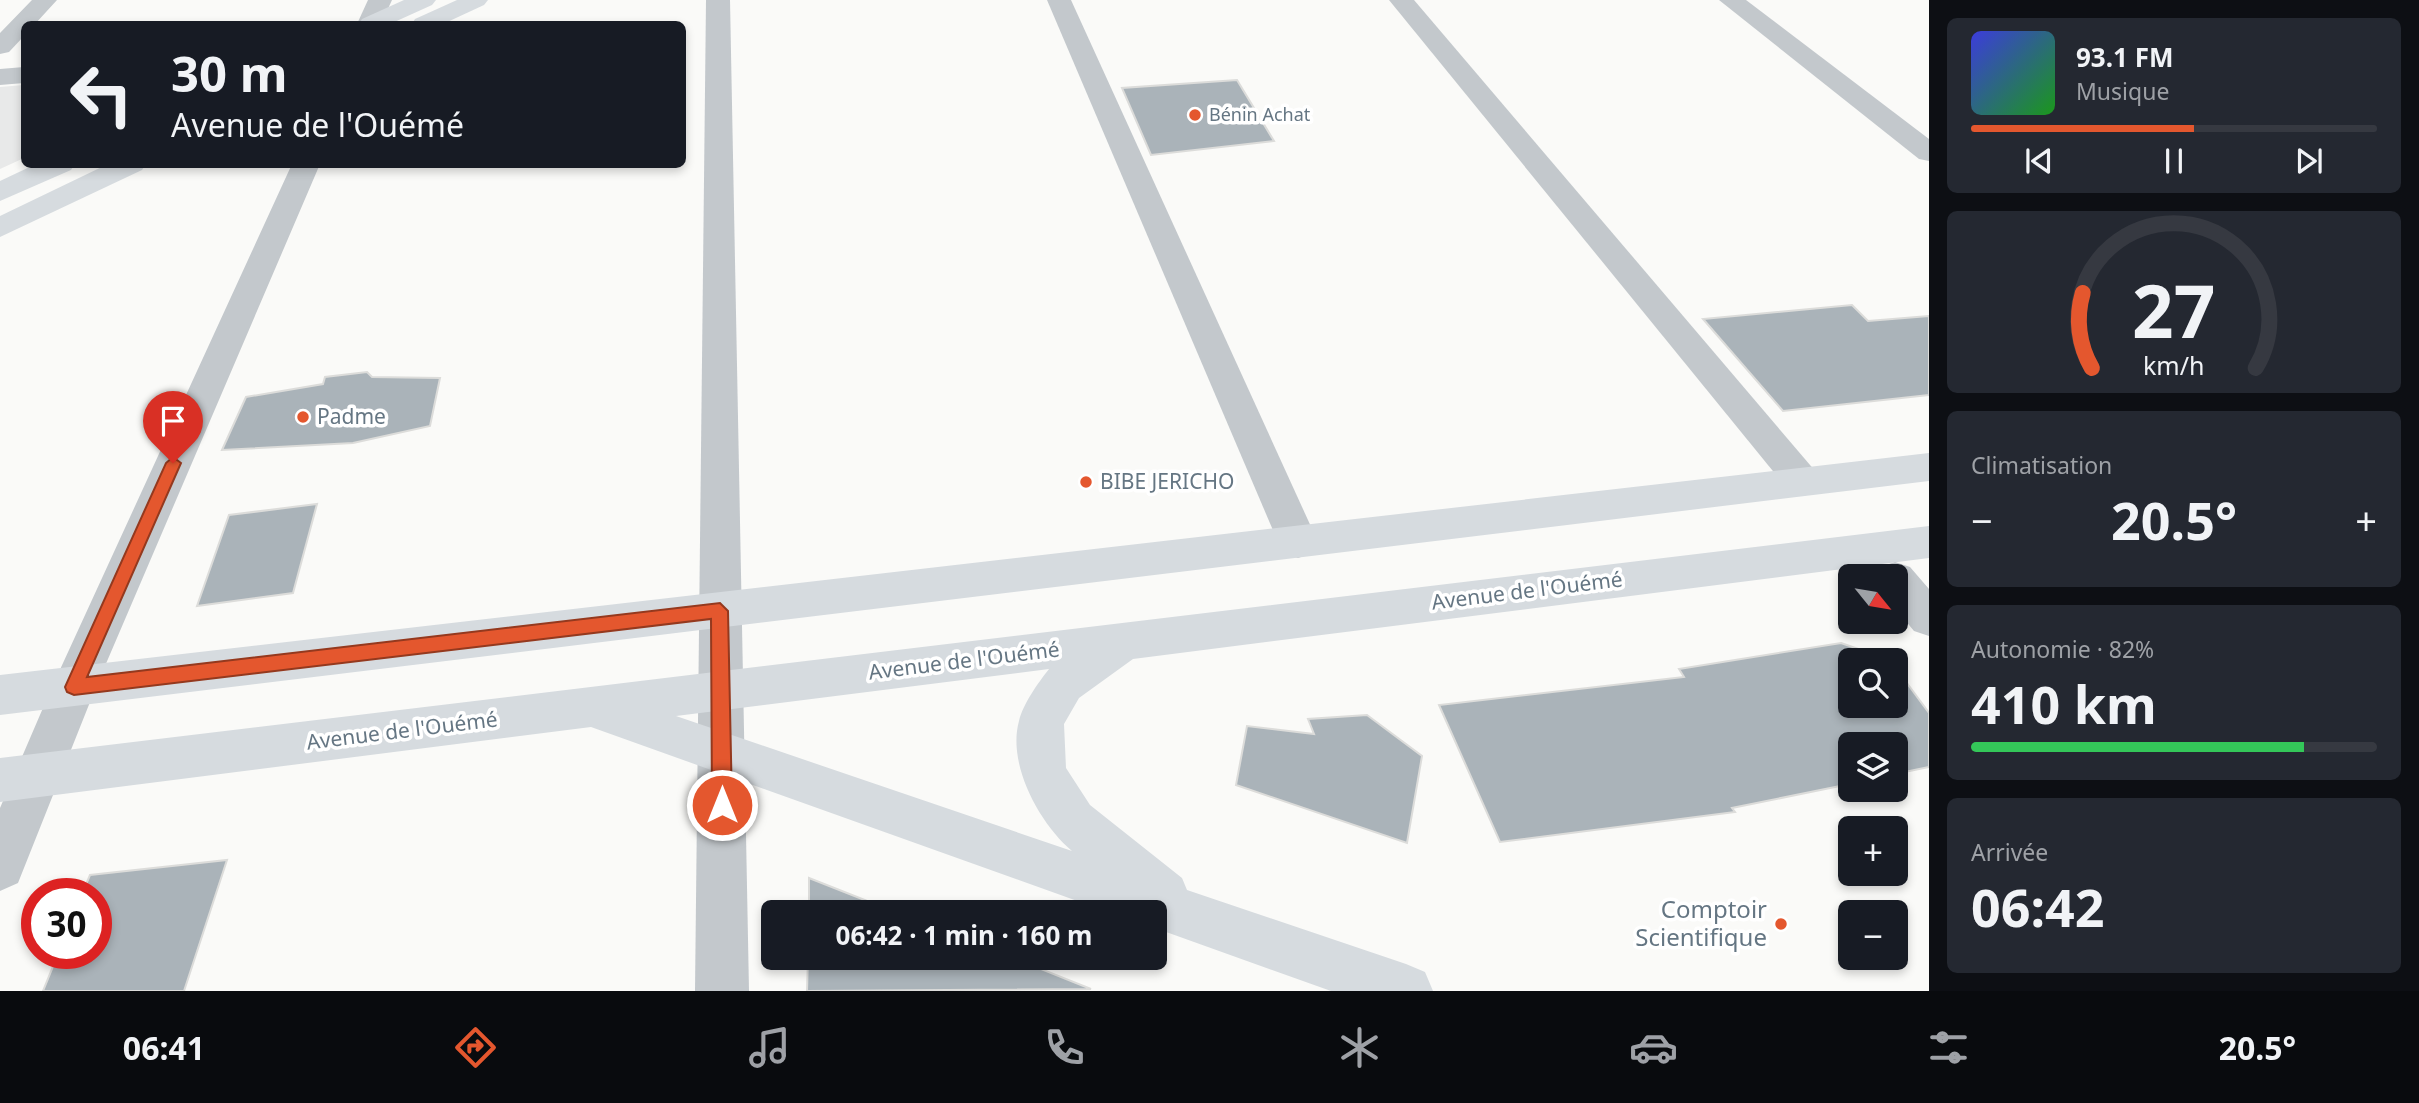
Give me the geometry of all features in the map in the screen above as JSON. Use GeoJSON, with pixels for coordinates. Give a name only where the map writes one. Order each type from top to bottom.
{"type":"FeatureCollection","features":[{"type":"Feature","properties":{"kind":"main road"},"geometry":{"type":"LineString","coordinates":[[377,21],[424,0]]}},
{"type":"Feature","properties":{"kind":"main road"},"geometry":{"type":"LineString","coordinates":[[430,21],[476,0]]}},
{"type":"Feature","properties":{"kind":"main road"},"geometry":{"type":"LineString","coordinates":[[0,192],[52,168]]}},
{"type":"Feature","properties":{"kind":"main road"},"geometry":{"type":"LineString","coordinates":[[0,228],[124,168]]}},
{"type":"Feature","properties":{"kind":"main road"},"geometry":{"type":"LineString","coordinates":[[0,695],[1929,467]]}},
{"type":"Feature","properties":{"kind":"main road","name":"Avenue de l'Ouémé"},"geometry":{"type":"LineString","coordinates":[[1893,564],[1929,542]]}},
{"type":"Feature","properties":{"kind":"main road","name":"Avenue de l'Ouémé"},"geometry":{"type":"LineString","coordinates":[[19,778],[1124,641],[1838,573]]}},
{"type":"Feature","properties":{"kind":"main road"},"geometry":{"type":"LineString","coordinates":[[1124,641],[1063,684],[1041,722],[1043,772],[1073,821],[1185,914]]}},
{"type":"Feature","properties":{"kind":"main road"},"geometry":{"type":"LineString","coordinates":[[591,707],[1406,991]]}},
{"type":"Feature","properties":{"kind":"street"},"geometry":{"type":"LineString","coordinates":[[25,21],[45,0]]}},
{"type":"Feature","properties":{"kind":"street"},"geometry":{"type":"LineString","coordinates":[[371,21],[380,0]]}},
{"type":"Feature","properties":{"kind":"street"},"geometry":{"type":"LineString","coordinates":[[718,0],[722,991]]}},
{"type":"Feature","properties":{"kind":"street"},"geometry":{"type":"LineString","coordinates":[[1059,0],[1298,542]]}},
{"type":"Feature","properties":{"kind":"street"},"geometry":{"type":"LineString","coordinates":[[1401,0],[1803,482]]}},
{"type":"Feature","properties":{"kind":"street"},"geometry":{"type":"LineString","coordinates":[[1731,0],[1929,153]]}},
{"type":"Feature","properties":{"kind":"street"},"geometry":{"type":"LineString","coordinates":[[0,47],[21,25]]}},
{"type":"Feature","properties":{"kind":"street"},"geometry":{"type":"LineString","coordinates":[[0,77],[21,75]]}},
{"type":"Feature","properties":{"kind":"street"},"geometry":{"type":"LineString","coordinates":[[0,866],[19,778],[74,687],[304,168]]}},
{"type":"Feature","properties":{"kind":"street"},"geometry":{"type":"LineString","coordinates":[[1908,594],[1929,618]]}},
{"type":"Feature","properties":{"kind":"shaded area"},"geometry":{"type":"Polygon","coordinates":[[[21,85],[21,159],[0,169],[0,87],[21,85]]]}},
{"type":"Feature","properties":{"kind":"building","name":"Bénin Achat"},"geometry":{"type":"Polygon","coordinates":[[[1237,80],[1274,141],[1151,155],[1122,88],[1237,80]]]}},
{"type":"Feature","properties":{"kind":"building"},"geometry":{"type":"Polygon","coordinates":[[[1852,305],[1868,321],[1929,316],[1929,395],[1783,411],[1703,319],[1852,305]]]}},
{"type":"Feature","properties":{"kind":"building"},"geometry":{"type":"Polygon","coordinates":[[[367,372],[372,377],[440,378],[430,426],[353,443],[222,450],[246,397],[323,384],[325,377],[367,372]]]}},
{"type":"Feature","properties":{"kind":"building"},"geometry":{"type":"Polygon","coordinates":[[[317,504],[293,593],[197,606],[229,515],[317,504]]]}},
{"type":"Feature","properties":{"kind":"building"},"geometry":{"type":"Polygon","coordinates":[[[1841,643],[1855,648],[1838,648],[1838,718],[1908,718],[1908,685],[1929,713],[1929,767],[1908,771],[1908,732],[1838,732],[1838,786],[1732,808],[1735,812],[1500,842],[1439,705],[1684,677],[1679,669],[1841,643]]]}},
{"type":"Feature","properties":{"kind":"building"},"geometry":{"type":"Polygon","coordinates":[[[1367,715],[1422,756],[1407,843],[1236,785],[1247,726],[1314,734],[1308,719],[1367,715]]]}},
{"type":"Feature","properties":{"kind":"building"},"geometry":{"type":"Polygon","coordinates":[[[227,860],[184,991],[43,991],[52,969],[112,969],[112,878],[89,878],[90,875],[227,860]]]}},
{"type":"Feature","properties":{"kind":"building"},"geometry":{"type":"Polygon","coordinates":[[[809,878],[865,900],[809,900],[809,878]]]}},
{"type":"Feature","properties":{"kind":"building"},"geometry":{"type":"Polygon","coordinates":[[[808,970],[1044,970],[1091,989],[807,991],[808,970]]]}},
{"type":"Feature","properties":{"kind":"place","name":"Bénin Achat"},"geometry":{"type":"Point","coordinates":[1195,115]}},
{"type":"Feature","properties":{"kind":"place","name":"Padme"},"geometry":{"type":"Point","coordinates":[303,417]}},
{"type":"Feature","properties":{"kind":"place","name":"BIBE JERICHO"},"geometry":{"type":"Point","coordinates":[1086,482]}},
{"type":"Feature","properties":{"kind":"place","name":"Comptoir Scientifique"},"geometry":{"type":"Point","coordinates":[1781,924]}},
{"type":"Feature","properties":{"kind":"route"},"geometry":{"type":"LineString","coordinates":[[173,463],[74,687],[720,611],[722,805]]}}]}
